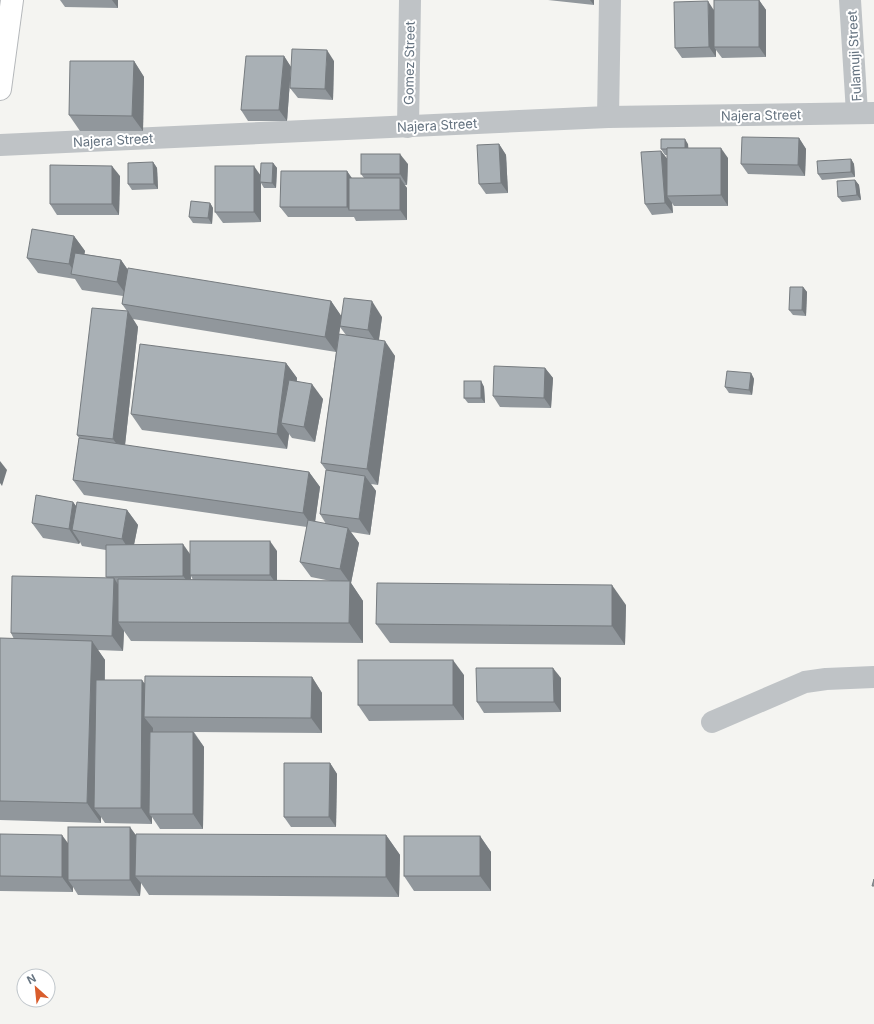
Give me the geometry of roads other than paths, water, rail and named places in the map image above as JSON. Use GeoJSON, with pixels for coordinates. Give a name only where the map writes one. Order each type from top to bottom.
{"type":"FeatureCollection","features":[{"type":"Feature","properties":{"kind":"highway"},"geometry":{"type":"LineString","coordinates":[[0,89],[12,0]]}},
{"type":"Feature","properties":{"kind":"street","name":"Gomez Street"},"geometry":{"type":"LineString","coordinates":[[408,127],[410,0]]}},
{"type":"Feature","properties":{"kind":"street"},"geometry":{"type":"LineString","coordinates":[[608,117],[610,0]]}},
{"type":"Feature","properties":{"kind":"street","name":"Fulamuji Street"},"geometry":{"type":"LineString","coordinates":[[850,0],[866,113]]}},
{"type":"Feature","properties":{"kind":"street","name":"Najera Street"},"geometry":{"type":"LineString","coordinates":[[0,145],[608,117],[866,113]]}},
{"type":"Feature","properties":{"kind":"street"},"geometry":{"type":"LineString","coordinates":[[712,722],[805,682],[826,679],[874,677]]}}]}
